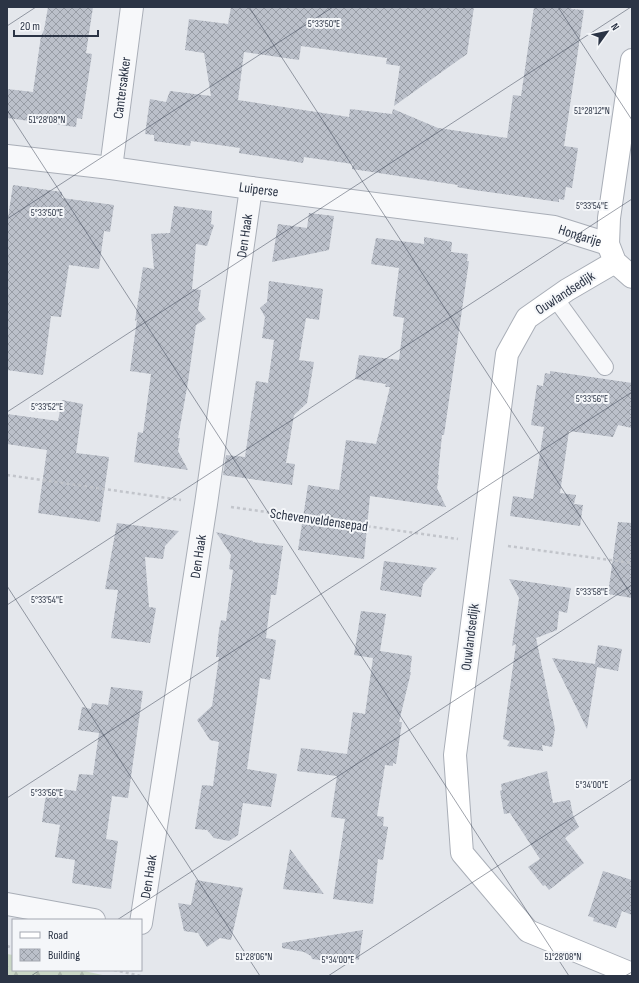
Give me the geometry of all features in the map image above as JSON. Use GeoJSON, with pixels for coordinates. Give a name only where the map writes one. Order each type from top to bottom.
{"type":"FeatureCollection","features":[{"type":"Feature","properties":{"kind":"street","name":"Cantersakker"},"geometry":{"type":"LineString","coordinates":[[111,168],[132,7]]}},
{"type":"Feature","properties":{"kind":"street"},"geometry":{"type":"LineString","coordinates":[[612,253],[609,218],[632,60]]}},
{"type":"Feature","properties":{"kind":"street","name":"Luiperse"},"geometry":{"type":"LineString","coordinates":[[7,156],[111,168],[251,188],[510,221]]}},
{"type":"Feature","properties":{"kind":"street","name":"Den Haak"},"geometry":{"type":"LineString","coordinates":[[142,919],[206,504],[251,188]]}},
{"type":"Feature","properties":{"kind":"street","name":"Hongarije"},"geometry":{"type":"LineString","coordinates":[[510,221],[554,227],[612,253],[632,277]]}},
{"type":"Feature","properties":{"kind":"street","name":"Ouwlandsedijk"},"geometry":{"type":"LineString","coordinates":[[612,253],[567,290],[527,318],[507,354],[455,755],[462,853],[528,930],[632,974]]}},
{"type":"Feature","properties":{"kind":"street"},"geometry":{"type":"LineString","coordinates":[[7,904],[88,919]]}},
{"type":"Feature","properties":{"kind":"lane"},"geometry":{"type":"LineString","coordinates":[[555,298],[605,367]]}},
{"type":"Feature","properties":{"kind":"path","name":"Schevenveldensepad"},"geometry":{"type":"LineString","coordinates":[[7,475],[632,563]]}},
{"type":"Feature","properties":{"kind":"path"},"geometry":{"type":"LineString","coordinates":[[119,971],[141,976]]}},
{"type":"Feature","properties":{"kind":"green space"},"geometry":{"type":"Polygon","coordinates":[[[7,954],[12,955],[12,971],[84,971],[107,976],[7,976],[7,954]]]}},
{"type":"Feature","properties":{"kind":"building"},"geometry":{"type":"Polygon","coordinates":[[[48,7],[93,7],[86,53],[92,54],[82,119],[77,118],[76,127],[7,118],[7,89],[33,92],[41,36],[44,30],[48,7]]]}},
{"type":"Feature","properties":{"kind":"building"},"geometry":{"type":"Polygon","coordinates":[[[231,7],[474,7],[467,54],[394,106],[400,66],[386,64],[387,58],[301,46],[299,60],[244,52],[238,100],[349,117],[350,109],[392,114],[393,109],[438,128],[507,138],[513,95],[521,96],[534,7],[572,7],[571,9],[584,10],[564,146],[578,148],[572,188],[566,187],[564,200],[559,199],[559,202],[474,190],[457,187],[458,185],[352,169],[353,164],[304,157],[303,163],[239,153],[240,148],[191,141],[190,146],[154,141],[154,135],[145,134],[150,99],[166,102],[170,91],[211,96],[204,53],[185,50],[189,19],[228,24],[231,7]]]}},
{"type":"Feature","properties":{"kind":"building"},"geometry":{"type":"Polygon","coordinates":[[[13,185],[62,192],[62,198],[114,205],[110,232],[104,231],[99,269],[69,265],[61,317],[51,316],[43,375],[7,370],[7,224],[13,185]]]}},
{"type":"Feature","properties":{"kind":"building"},"geometry":{"type":"Polygon","coordinates":[[[174,206],[212,211],[211,224],[214,225],[207,246],[196,244],[192,289],[201,290],[198,310],[206,319],[196,325],[178,438],[180,438],[178,451],[188,470],[134,462],[138,432],[143,433],[151,374],[130,371],[137,319],[135,321],[143,267],[154,269],[151,234],[170,233],[174,206]]]}},
{"type":"Feature","properties":{"kind":"building"},"geometry":{"type":"Polygon","coordinates":[[[309,213],[334,216],[329,250],[272,262],[278,224],[307,228],[309,213]]]}},
{"type":"Feature","properties":{"kind":"building"},"geometry":{"type":"Polygon","coordinates":[[[424,237],[452,242],[451,252],[468,254],[467,261],[469,261],[444,435],[442,435],[438,475],[437,488],[446,507],[370,496],[364,559],[298,550],[308,485],[339,490],[346,440],[376,444],[390,387],[385,387],[386,384],[355,379],[359,355],[399,360],[404,318],[393,316],[399,268],[371,264],[376,238],[424,244],[424,237]]]}},
{"type":"Feature","properties":{"kind":"building"},"geometry":{"type":"Polygon","coordinates":[[[269,281],[323,289],[319,320],[306,318],[299,360],[314,362],[307,403],[294,415],[286,463],[295,464],[292,485],[223,475],[226,455],[245,457],[256,381],[268,383],[274,340],[262,338],[265,317],[260,308],[267,302],[269,281]]]}},
{"type":"Feature","properties":{"kind":"building"},"geometry":{"type":"Polygon","coordinates":[[[550,371],[632,383],[632,428],[618,425],[613,437],[569,431],[560,493],[576,495],[574,504],[583,505],[580,526],[510,516],[513,496],[533,499],[544,427],[531,425],[537,385],[543,386],[545,373],[550,374],[550,371]]]}},
{"type":"Feature","properties":{"kind":"building"},"geometry":{"type":"Polygon","coordinates":[[[62,400],[83,404],[76,453],[109,457],[100,522],[38,513],[47,450],[7,444],[7,414],[58,421],[62,400]]]}},
{"type":"Feature","properties":{"kind":"building"},"geometry":{"type":"Polygon","coordinates":[[[618,522],[632,523],[632,598],[608,594],[618,522]]]}},
{"type":"Feature","properties":{"kind":"building"},"geometry":{"type":"Polygon","coordinates":[[[117,523],[179,531],[165,546],[163,559],[145,557],[149,607],[156,608],[150,643],[111,638],[118,590],[105,589],[117,523]]]}},
{"type":"Feature","properties":{"kind":"building"},"geometry":{"type":"Polygon","coordinates":[[[216,532],[253,542],[283,546],[276,595],[271,595],[266,638],[276,640],[270,680],[260,678],[247,769],[277,774],[271,807],[243,803],[238,835],[229,841],[214,838],[207,830],[195,829],[202,785],[213,786],[219,742],[210,740],[197,720],[212,706],[219,657],[216,657],[219,630],[221,620],[226,621],[233,570],[229,569],[231,555],[216,532]]]}},
{"type":"Feature","properties":{"kind":"building"},"geometry":{"type":"Polygon","coordinates":[[[384,561],[437,568],[423,584],[421,597],[380,590],[384,561]]]}},
{"type":"Feature","properties":{"kind":"building"},"geometry":{"type":"Polygon","coordinates":[[[509,579],[571,588],[567,613],[559,611],[557,630],[536,638],[555,729],[552,747],[542,745],[543,751],[507,746],[510,741],[503,739],[516,644],[512,646],[519,598],[509,579]]]}},
{"type":"Feature","properties":{"kind":"building"},"geometry":{"type":"Polygon","coordinates":[[[361,611],[386,614],[380,651],[412,656],[411,672],[399,722],[402,722],[396,764],[393,763],[393,766],[385,765],[377,816],[384,817],[383,826],[388,827],[383,860],[378,859],[373,904],[333,899],[345,819],[331,817],[337,776],[297,771],[301,748],[347,754],[353,712],[365,714],[373,658],[354,655],[361,611]]]}},
{"type":"Feature","properties":{"kind":"building"},"geometry":{"type":"Polygon","coordinates":[[[598,645],[622,649],[618,671],[597,667],[587,729],[552,658],[595,664],[598,645]]]}},
{"type":"Feature","properties":{"kind":"building"},"geometry":{"type":"Polygon","coordinates":[[[111,687],[143,691],[128,798],[112,796],[106,839],[118,841],[111,889],[72,883],[75,860],[55,857],[60,825],[42,822],[47,787],[76,791],[79,774],[93,775],[99,733],[78,730],[82,707],[91,709],[92,703],[108,705],[111,687]]]}},
{"type":"Feature","properties":{"kind":"building"},"geometry":{"type":"Polygon","coordinates":[[[547,771],[553,803],[570,800],[573,815],[579,827],[565,838],[584,863],[549,890],[545,885],[543,886],[528,867],[540,859],[510,813],[504,814],[500,791],[502,790],[501,784],[547,771]]]}},
{"type":"Feature","properties":{"kind":"building"},"geometry":{"type":"Polygon","coordinates":[[[290,849],[324,894],[283,889],[290,849]]]}},
{"type":"Feature","properties":{"kind":"building"},"geometry":{"type":"Polygon","coordinates":[[[603,871],[632,880],[632,915],[622,911],[616,928],[593,921],[594,918],[588,916],[603,871]]]}},
{"type":"Feature","properties":{"kind":"building"},"geometry":{"type":"Polygon","coordinates":[[[196,880],[243,888],[231,940],[220,938],[207,947],[198,933],[184,931],[178,903],[191,905],[196,880]]]}},
{"type":"Feature","properties":{"kind":"building"},"geometry":{"type":"Polygon","coordinates":[[[363,930],[359,960],[341,957],[340,963],[312,959],[311,956],[304,952],[282,948],[282,943],[363,930]]]}}]}
